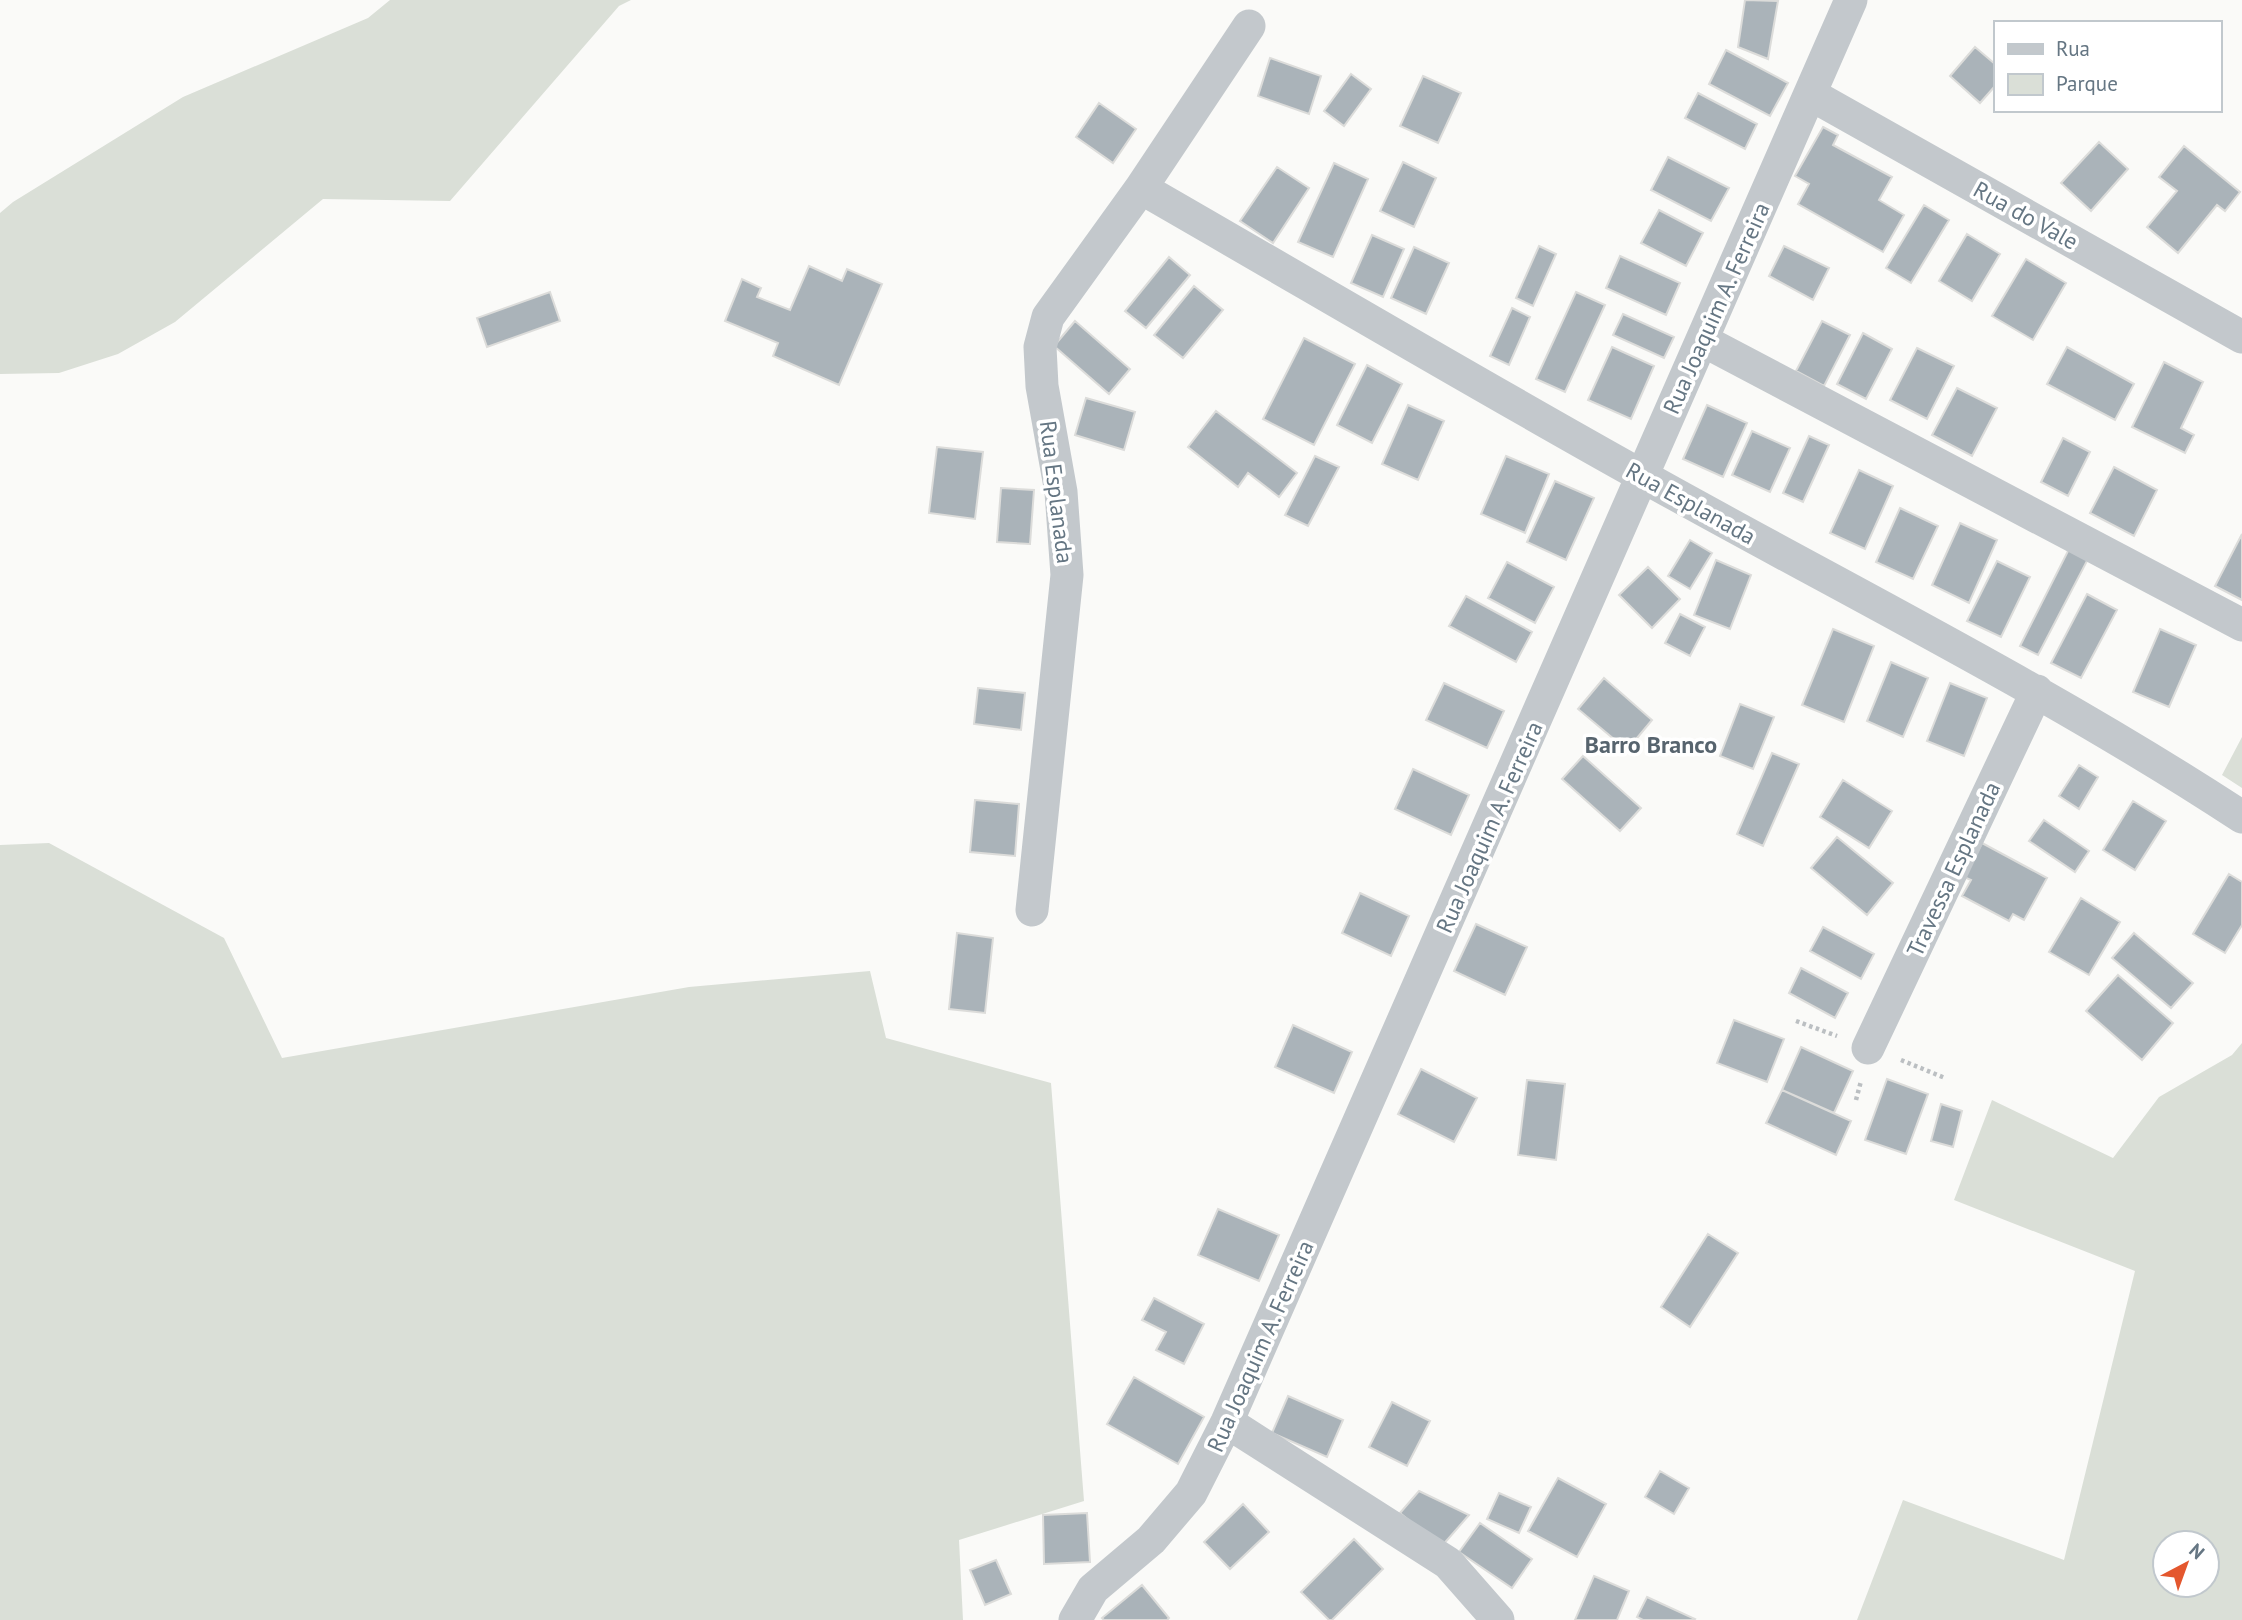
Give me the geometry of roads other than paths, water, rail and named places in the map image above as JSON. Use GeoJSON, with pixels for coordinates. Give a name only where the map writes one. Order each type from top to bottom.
{"type":"FeatureCollection","features":[{"type":"Feature","properties":{"kind":"street","name":"Rua Joaquim A. Ferreira"},"geometry":{"type":"LineString","coordinates":[[1075,1620],[1093,1589],[1151,1540],[1191,1493],[1227,1422],[1851,0]]}},
{"type":"Feature","properties":{"kind":"street","name":"Rua Esplanada"},"geometry":{"type":"LineString","coordinates":[[1032,910],[1067,575],[1061,492],[1042,386],[1040,347],[1048,317],[1141,188],[1249,26]]}},
{"type":"Feature","properties":{"kind":"street","name":"Rua do Vale"},"geometry":{"type":"LineString","coordinates":[[1810,94],[2242,337]]}},
{"type":"Feature","properties":{"kind":"street","name":"Rua Esplanada"},"geometry":{"type":"LineString","coordinates":[[1141,188],[1643,477],[2037,691],[2242,817]]}},
{"type":"Feature","properties":{"kind":"street"},"geometry":{"type":"LineString","coordinates":[[1702,340],[2242,625]]}},
{"type":"Feature","properties":{"kind":"street","name":"Travessa Esplanada"},"geometry":{"type":"LineString","coordinates":[[1868,1048],[2037,691]]}},
{"type":"Feature","properties":{"kind":"street"},"geometry":{"type":"LineString","coordinates":[[1227,1422],[1448,1563],[1498,1620]]}},
{"type":"Feature","properties":{"kind":"district","name":"Barro Branco"},"geometry":{"type":"Point","coordinates":[1651,744]}}]}
